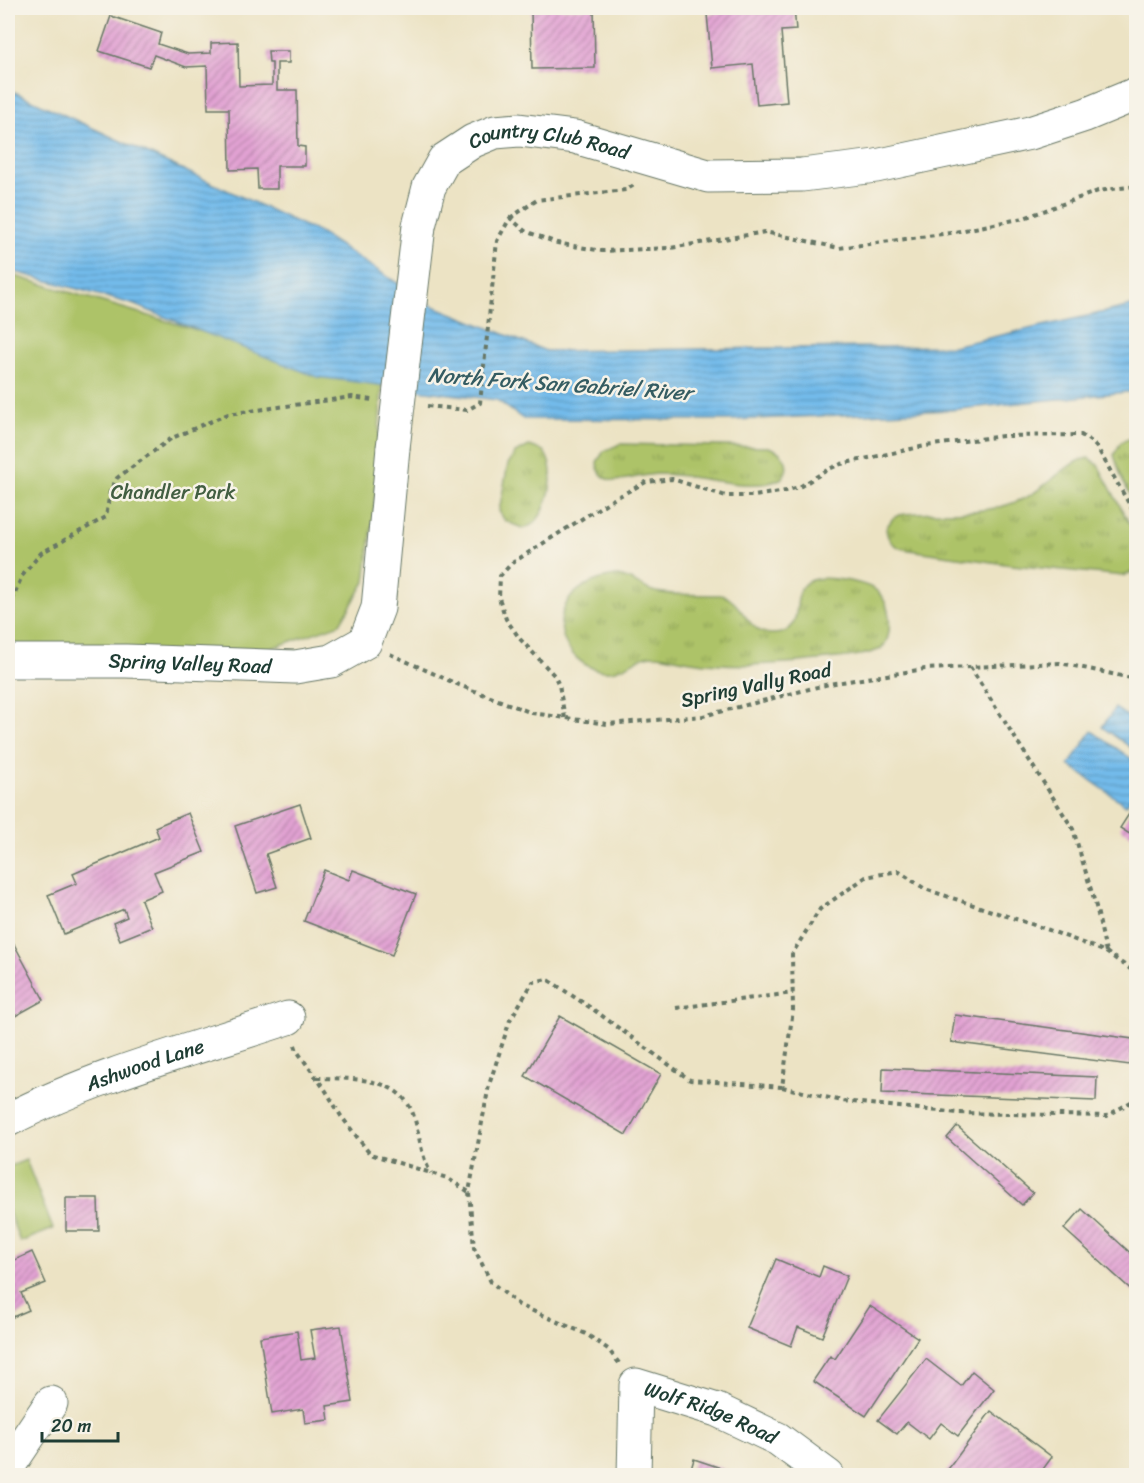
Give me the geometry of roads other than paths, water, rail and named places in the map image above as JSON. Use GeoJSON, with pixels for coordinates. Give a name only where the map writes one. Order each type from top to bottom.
{"type":"FeatureCollection","features":[{"type":"Feature","properties":{"kind":"street","name":"Country Club Road"},"geometry":{"type":"LineString","coordinates":[[365,642],[378,608],[418,226],[429,187],[444,160],[472,141],[495,132],[519,130],[575,137],[708,176],[802,175],[876,166],[1030,133],[1085,115],[1137,94]]}},
{"type":"Feature","properties":{"kind":"street","name":"Spring Valley Road"},"geometry":{"type":"LineString","coordinates":[[8,661],[148,662],[295,667],[331,661],[365,642]]}},
{"type":"Feature","properties":{"kind":"street","name":"Ashwood Lane"},"geometry":{"type":"LineString","coordinates":[[8,1120],[90,1083],[288,1018]]}},
{"type":"Feature","properties":{"kind":"street","name":"Wolf Ridge Road"},"geometry":{"type":"LineString","coordinates":[[634,1476],[636,1385],[717,1410],[778,1439],[828,1476]]}},
{"type":"Feature","properties":{"kind":"street"},"geometry":{"type":"LineString","coordinates":[[8,1467],[51,1403]]}},
{"type":"Feature","properties":{"kind":"water","name":"North Fork San Gabriel River"},"geometry":{"type":"Polygon","coordinates":[[[8,89],[320,233],[431,305],[546,351],[953,346],[1136,305],[1136,391],[949,410],[732,420],[523,419],[497,400],[317,377],[132,304],[8,270],[8,89]]]}},
{"type":"Feature","properties":{"kind":"water"},"geometry":{"type":"Polygon","coordinates":[[[1115,708],[1136,722],[1136,751],[1102,727],[1115,708]]]}},
{"type":"Feature","properties":{"kind":"water"},"geometry":{"type":"Polygon","coordinates":[[[1092,731],[1136,762],[1136,790],[1126,805],[1069,765],[1092,731]]]}},
{"type":"Feature","properties":{"kind":"park label","name":"Chandler Park"},"geometry":{"type":"Point","coordinates":[173,492]}}]}
